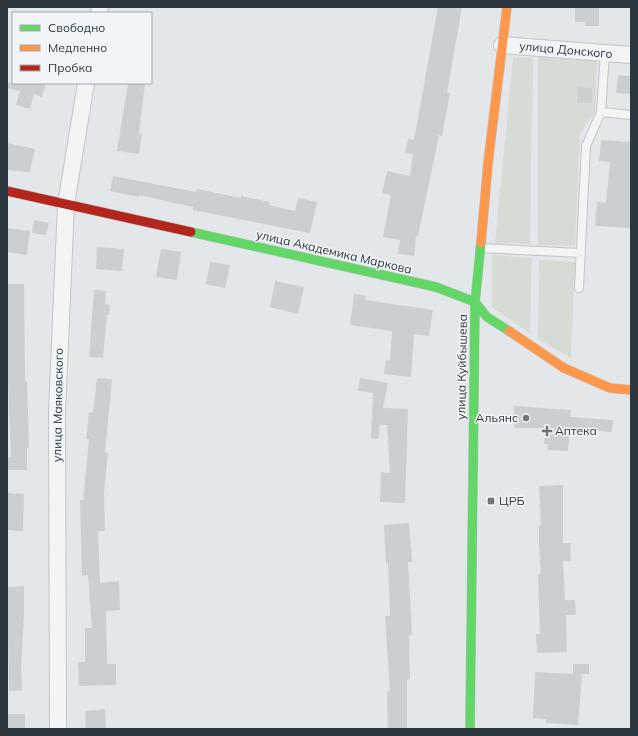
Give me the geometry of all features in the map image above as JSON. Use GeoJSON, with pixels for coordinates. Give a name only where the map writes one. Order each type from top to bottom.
{"type":"FeatureCollection","features":[{"type":"Feature","properties":{"kind":"street","name":"улица Куйбышева"},"geometry":{"type":"LineString","coordinates":[[470,729],[475,302],[507,7]]}},
{"type":"Feature","properties":{"kind":"street","name":"улица Донского"},"geometry":{"type":"LineString","coordinates":[[502,45],[631,55]]}},
{"type":"Feature","properties":{"kind":"street","name":"улица Маяковского"},"geometry":{"type":"LineString","coordinates":[[58,729],[57,412],[66,204],[86,84]]}},
{"type":"Feature","properties":{"kind":"street","name":"улица Академика Маркова"},"geometry":{"type":"LineString","coordinates":[[7,191],[436,287],[475,302],[487,317],[564,368],[610,388],[631,390]]}},
{"type":"Feature","properties":{"kind":"lane"},"geometry":{"type":"LineString","coordinates":[[579,288],[586,146],[601,112],[604,53]]}},
{"type":"Feature","properties":{"kind":"lane"},"geometry":{"type":"LineString","coordinates":[[601,112],[631,115]]}},
{"type":"Feature","properties":{"kind":"lane"},"geometry":{"type":"LineString","coordinates":[[480,248],[581,253]]}},
{"type":"Feature","properties":{"kind":"shaded area"},"geometry":{"type":"Polygon","coordinates":[[[513,57],[533,58],[530,244],[495,243],[513,57]]]}},
{"type":"Feature","properties":{"kind":"shaded area"},"geometry":{"type":"Polygon","coordinates":[[[538,57],[597,61],[595,111],[580,135],[575,246],[538,245],[538,57]]]}},
{"type":"Feature","properties":{"kind":"shaded area"},"geometry":{"type":"Polygon","coordinates":[[[492,255],[532,258],[530,334],[492,307],[492,255]]]}},
{"type":"Feature","properties":{"kind":"shaded area"},"geometry":{"type":"Polygon","coordinates":[[[539,260],[575,262],[571,358],[538,339],[539,260]]]}},
{"type":"Feature","properties":{"kind":"building"},"geometry":{"type":"Polygon","coordinates":[[[438,7],[462,7],[447,93],[450,93],[442,136],[439,135],[418,236],[416,236],[414,256],[398,254],[400,240],[383,237],[391,195],[382,193],[387,171],[410,176],[413,154],[405,153],[408,139],[414,140],[438,7]]]}},
{"type":"Feature","properties":{"kind":"building"},"geometry":{"type":"Polygon","coordinates":[[[575,7],[599,7],[599,26],[585,26],[585,22],[575,22],[575,7]]]}},
{"type":"Feature","properties":{"kind":"building"},"geometry":{"type":"Polygon","coordinates":[[[618,75],[631,76],[631,94],[616,93],[618,75]]]}},
{"type":"Feature","properties":{"kind":"building"},"geometry":{"type":"Polygon","coordinates":[[[7,83],[46,84],[42,97],[34,94],[30,109],[16,105],[20,91],[7,88],[7,83]]]}},
{"type":"Feature","properties":{"kind":"building"},"geometry":{"type":"Polygon","coordinates":[[[128,84],[145,84],[139,134],[142,134],[139,154],[117,151],[128,84]]]}},
{"type":"Feature","properties":{"kind":"building"},"geometry":{"type":"Polygon","coordinates":[[[578,87],[592,88],[592,103],[577,103],[578,87]]]}},
{"type":"Feature","properties":{"kind":"building"},"geometry":{"type":"Polygon","coordinates":[[[601,140],[631,142],[631,228],[595,226],[597,202],[606,203],[610,162],[599,161],[601,140]]]}},
{"type":"Feature","properties":{"kind":"building"},"geometry":{"type":"Polygon","coordinates":[[[7,143],[35,149],[30,172],[7,170],[7,143]]]}},
{"type":"Feature","properties":{"kind":"building"},"geometry":{"type":"Polygon","coordinates":[[[113,176],[196,192],[197,189],[241,198],[241,196],[270,202],[269,205],[295,211],[298,198],[317,202],[310,233],[193,210],[193,207],[139,195],[139,197],[110,191],[113,176]]]}},
{"type":"Feature","properties":{"kind":"building"},"geometry":{"type":"Polygon","coordinates":[[[34,220],[49,223],[46,235],[32,233],[34,220]]]}},
{"type":"Feature","properties":{"kind":"building"},"geometry":{"type":"Polygon","coordinates":[[[7,228],[30,231],[27,255],[7,252],[7,228]]]}},
{"type":"Feature","properties":{"kind":"building"},"geometry":{"type":"Polygon","coordinates":[[[97,247],[124,249],[122,271],[96,269],[97,247]]]}},
{"type":"Feature","properties":{"kind":"building"},"geometry":{"type":"Polygon","coordinates":[[[161,249],[181,252],[177,280],[156,277],[161,249]]]}},
{"type":"Feature","properties":{"kind":"building"},"geometry":{"type":"Polygon","coordinates":[[[210,262],[230,265],[225,288],[206,284],[210,262]]]}},
{"type":"Feature","properties":{"kind":"building"},"geometry":{"type":"Polygon","coordinates":[[[275,281],[304,287],[298,314],[270,307],[275,281]]]}},
{"type":"Feature","properties":{"kind":"building"},"geometry":{"type":"Polygon","coordinates":[[[7,284],[24,284],[25,381],[27,381],[29,448],[27,448],[27,470],[7,470],[7,457],[11,457],[7,362],[7,284]]]}},
{"type":"Feature","properties":{"kind":"building"},"geometry":{"type":"Polygon","coordinates":[[[94,290],[106,291],[105,304],[110,305],[109,315],[107,315],[103,358],[89,357],[94,290]]]}},
{"type":"Feature","properties":{"kind":"building"},"geometry":{"type":"Polygon","coordinates":[[[354,294],[366,296],[365,300],[433,310],[429,336],[414,334],[411,377],[384,374],[386,360],[390,361],[392,331],[350,325],[354,294]]]}},
{"type":"Feature","properties":{"kind":"building"},"geometry":{"type":"Polygon","coordinates":[[[97,378],[112,379],[105,452],[108,453],[104,493],[105,531],[98,531],[100,583],[119,581],[120,610],[106,611],[107,664],[116,664],[116,685],[79,686],[78,662],[85,662],[85,628],[92,628],[88,575],[82,576],[80,500],[83,500],[89,439],[86,439],[89,412],[93,413],[97,378]]]}},
{"type":"Feature","properties":{"kind":"building"},"geometry":{"type":"Polygon","coordinates":[[[360,378],[388,383],[383,408],[408,409],[405,503],[380,502],[381,472],[390,473],[387,425],[380,425],[378,439],[371,438],[373,393],[358,391],[360,378]]]}},
{"type":"Feature","properties":{"kind":"building"},"geometry":{"type":"Polygon","coordinates":[[[514,406],[571,410],[570,417],[613,420],[612,432],[570,428],[568,451],[547,450],[548,444],[544,444],[545,428],[514,428],[514,406]]]}},
{"type":"Feature","properties":{"kind":"building"},"geometry":{"type":"Polygon","coordinates":[[[563,485],[563,543],[570,543],[571,561],[563,561],[565,600],[575,600],[576,615],[566,615],[567,652],[537,653],[536,634],[540,634],[538,574],[541,574],[539,544],[539,525],[541,525],[539,486],[563,485]]]}},
{"type":"Feature","properties":{"kind":"building"},"geometry":{"type":"Polygon","coordinates":[[[7,493],[24,494],[23,531],[7,530],[7,493]]]}},
{"type":"Feature","properties":{"kind":"building"},"geometry":{"type":"Polygon","coordinates":[[[409,523],[412,562],[408,562],[412,635],[409,635],[410,679],[407,680],[407,729],[388,729],[387,692],[390,691],[385,616],[390,616],[388,563],[386,564],[384,525],[409,523]]]}},
{"type":"Feature","properties":{"kind":"building"},"geometry":{"type":"Polygon","coordinates":[[[24,586],[21,671],[22,690],[9,691],[7,587],[24,586]]]}},
{"type":"Feature","properties":{"kind":"building"},"geometry":{"type":"Polygon","coordinates":[[[573,664],[589,664],[589,674],[580,674],[582,675],[578,725],[546,723],[546,719],[533,718],[535,672],[573,674],[573,664]]]}},
{"type":"Feature","properties":{"kind":"building"},"geometry":{"type":"Polygon","coordinates":[[[105,709],[106,729],[86,729],[85,711],[105,709]]]}},
{"type":"Feature","properties":{"kind":"building"},"geometry":{"type":"Polygon","coordinates":[[[7,714],[25,714],[25,729],[7,729],[7,714]]]}},
{"type":"Feature","properties":{"kind":"traffic: fast"},"geometry":{"type":"LineString","coordinates":[[191,232],[436,287],[475,302],[487,317],[509,331]]}},
{"type":"Feature","properties":{"kind":"traffic: fast"},"geometry":{"type":"LineString","coordinates":[[470,729],[475,302],[481,243]]}},
{"type":"Feature","properties":{"kind":"traffic: slow"},"geometry":{"type":"LineString","coordinates":[[481,243],[488,163],[507,7]]}},
{"type":"Feature","properties":{"kind":"traffic: slow"},"geometry":{"type":"LineString","coordinates":[[509,331],[564,368],[610,388],[631,390]]}},
{"type":"Feature","properties":{"kind":"traffic: jam"},"geometry":{"type":"LineString","coordinates":[[7,191],[191,232]]}},
{"type":"Feature","properties":{"kind":"place","name":"Альянс"},"geometry":{"type":"Point","coordinates":[526,418]}},
{"type":"Feature","properties":{"kind":"place","name":"Аптека"},"geometry":{"type":"Point","coordinates":[547,431]}},
{"type":"Feature","properties":{"kind":"place","name":"ЦРБ"},"geometry":{"type":"Point","coordinates":[491,501]}}]}
